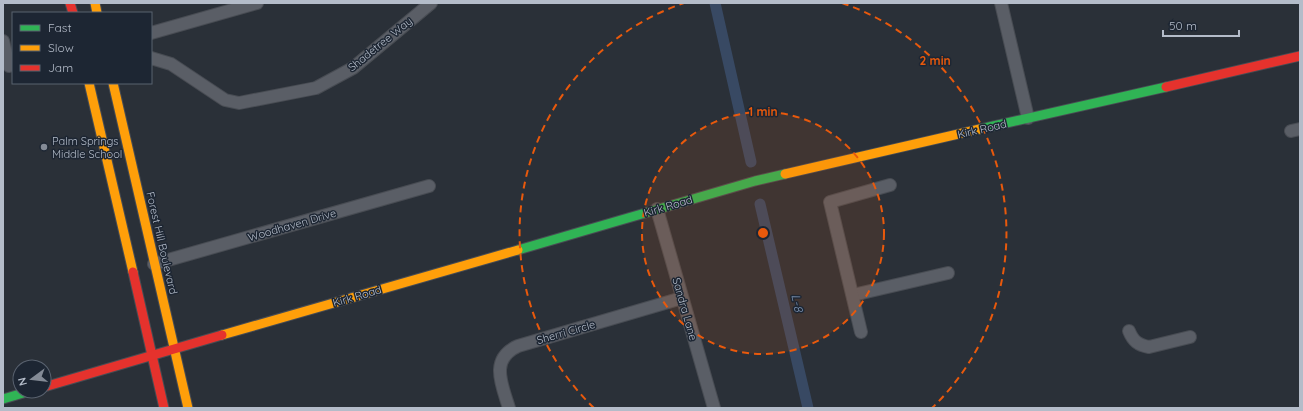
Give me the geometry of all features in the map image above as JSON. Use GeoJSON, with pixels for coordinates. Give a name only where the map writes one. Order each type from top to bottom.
{"type":"FeatureCollection","features":[{"type":"Feature","properties":{"kind":"street"},"geometry":{"type":"LineString","coordinates":[[152,33],[257,3]]}},
{"type":"Feature","properties":{"kind":"street","name":"Shadetree Way"},"geometry":{"type":"LineString","coordinates":[[152,58],[171,64],[225,100],[239,103],[247,102],[316,88],[353,68],[431,3]]}},
{"type":"Feature","properties":{"kind":"street"},"geometry":{"type":"LineString","coordinates":[[1001,3],[1028,118]]}},
{"type":"Feature","properties":{"kind":"street"},"geometry":{"type":"LineString","coordinates":[[3,41],[9,65]]}},
{"type":"Feature","properties":{"kind":"street","name":"Kirk Road"},"geometry":{"type":"LineString","coordinates":[[52,385],[755,181],[1300,56]]}},
{"type":"Feature","properties":{"kind":"street"},"geometry":{"type":"LineString","coordinates":[[89,84],[164,408]]}},
{"type":"Feature","properties":{"kind":"street","name":"Forest Hill Boulevard"},"geometry":{"type":"LineString","coordinates":[[113,84],[188,408]]}},
{"type":"Feature","properties":{"kind":"street"},"geometry":{"type":"LineString","coordinates":[[861,332],[830,202],[890,185]]}},
{"type":"Feature","properties":{"kind":"street","name":"Woodhaven Drive"},"geometry":{"type":"LineString","coordinates":[[154,264],[429,186]]}},
{"type":"Feature","properties":{"kind":"street","name":"Sandra Lane"},"geometry":{"type":"LineString","coordinates":[[657,209],[714,408]]}},
{"type":"Feature","properties":{"kind":"street"},"geometry":{"type":"LineString","coordinates":[[853,295],[948,273]]}},
{"type":"Feature","properties":{"kind":"street","name":"Sherri Circle"},"geometry":{"type":"LineString","coordinates":[[509,408],[499,369],[505,354],[511,349],[682,298]]}},
{"type":"Feature","properties":{"kind":"street"},"geometry":{"type":"LineString","coordinates":[[1129,331],[1131,337],[1136,342],[1142,346],[1149,347],[1190,337]]}},
{"type":"Feature","properties":{"kind":"waterway","name":"L-8"},"geometry":{"type":"LineString","coordinates":[[715,3],[751,162]]}},
{"type":"Feature","properties":{"kind":"waterway","name":"L-8"},"geometry":{"type":"LineString","coordinates":[[760,204],[808,408]]}},
{"type":"Feature","properties":{"kind":"traffic: fast"},"geometry":{"type":"LineString","coordinates":[[980,129],[1166,87]]}},
{"type":"Feature","properties":{"kind":"traffic: fast"},"geometry":{"type":"LineString","coordinates":[[518,250],[755,181],[785,174]]}},
{"type":"Feature","properties":{"kind":"traffic: fast"},"geometry":{"type":"LineString","coordinates":[[3,399],[12,396]]}},
{"type":"Feature","properties":{"kind":"traffic: slow"},"geometry":{"type":"LineString","coordinates":[[95,3],[97,12]]}},
{"type":"Feature","properties":{"kind":"traffic: slow"},"geometry":{"type":"LineString","coordinates":[[89,84],[133,272]]}},
{"type":"Feature","properties":{"kind":"traffic: slow"},"geometry":{"type":"LineString","coordinates":[[113,84],[188,408]]}},
{"type":"Feature","properties":{"kind":"traffic: slow"},"geometry":{"type":"LineString","coordinates":[[785,174],[980,129]]}},
{"type":"Feature","properties":{"kind":"traffic: slow"},"geometry":{"type":"LineString","coordinates":[[222,335],[518,250]]}},
{"type":"Feature","properties":{"kind":"traffic: jam"},"geometry":{"type":"LineString","coordinates":[[70,3],[73,12]]}},
{"type":"Feature","properties":{"kind":"traffic: jam"},"geometry":{"type":"LineString","coordinates":[[1166,87],[1300,56]]}},
{"type":"Feature","properties":{"kind":"traffic: jam"},"geometry":{"type":"LineString","coordinates":[[133,272],[164,408]]}},
{"type":"Feature","properties":{"kind":"traffic: jam"},"geometry":{"type":"LineString","coordinates":[[52,385],[222,335]]}},
{"type":"Feature","properties":{"kind":"place","name":"Palm Springs Middle School"},"geometry":{"type":"Point","coordinates":[44,147]}}]}
